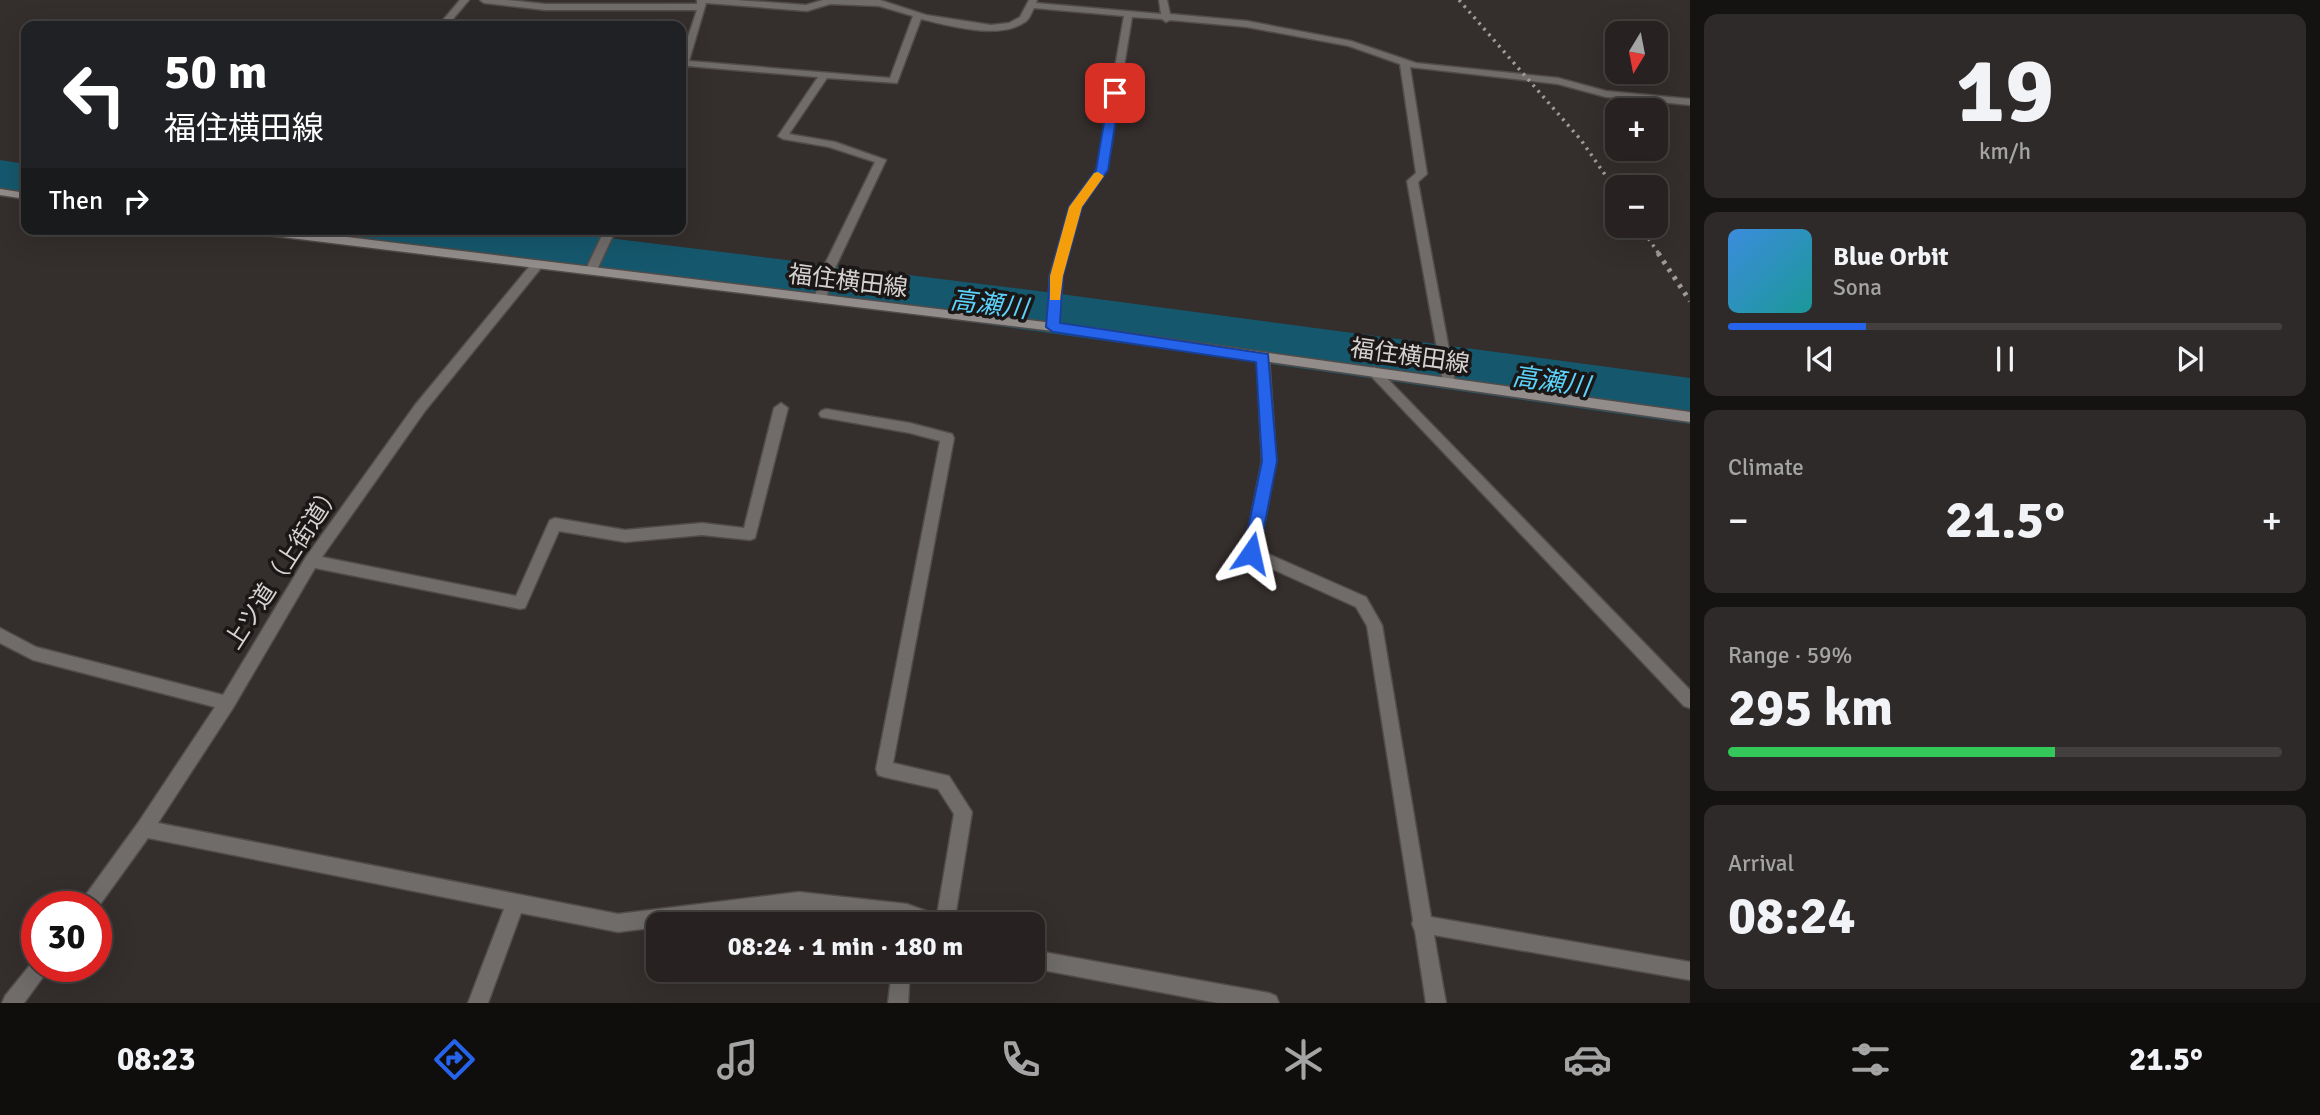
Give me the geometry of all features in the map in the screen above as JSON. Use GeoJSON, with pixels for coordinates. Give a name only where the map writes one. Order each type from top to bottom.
{"type":"FeatureCollection","features":[{"type":"Feature","properties":{"kind":"main road"},"geometry":{"type":"LineString","coordinates":[[0,192],[21,195]]}},
{"type":"Feature","properties":{"kind":"main road","name":"福住横田線"},"geometry":{"type":"LineString","coordinates":[[312,235],[1053,327],[1690,417]]}},
{"type":"Feature","properties":{"kind":"street"},"geometry":{"type":"LineString","coordinates":[[446,21],[465,0]]}},
{"type":"Feature","properties":{"kind":"street"},"geometry":{"type":"LineString","coordinates":[[484,0],[545,7],[701,2],[807,8],[829,1],[880,3],[918,15],[991,28],[1011,26],[1024,19],[1032,3],[1128,16],[1247,24],[1351,44],[1415,66],[1558,81],[1606,94],[1690,102]]}},
{"type":"Feature","properties":{"kind":"street"},"geometry":{"type":"LineString","coordinates":[[1163,0],[1166,19]]}},
{"type":"Feature","properties":{"kind":"street"},"geometry":{"type":"LineString","coordinates":[[686,56],[701,2]]}},
{"type":"Feature","properties":{"kind":"street"},"geometry":{"type":"LineString","coordinates":[[686,67],[894,81],[918,15]]}},
{"type":"Feature","properties":{"kind":"street"},"geometry":{"type":"LineString","coordinates":[[1053,327],[1056,276],[1076,207],[1102,170],[1128,16]]}},
{"type":"Feature","properties":{"kind":"street"},"geometry":{"type":"LineString","coordinates":[[1404,62],[1422,174],[1412,181],[1449,382]]}},
{"type":"Feature","properties":{"kind":"street"},"geometry":{"type":"LineString","coordinates":[[820,299],[830,266],[881,160],[831,144],[783,136],[824,75]]}},
{"type":"Feature","properties":{"kind":"street"},"geometry":{"type":"LineString","coordinates":[[591,271],[608,235]]}},
{"type":"Feature","properties":{"kind":"street","name":"上ツ道（上街道）"},"geometry":{"type":"LineString","coordinates":[[99,891],[144,829],[227,703],[311,561],[420,408],[537,265]]}},
{"type":"Feature","properties":{"kind":"street"},"geometry":{"type":"LineString","coordinates":[[1263,358],[1269,461],[1251,553],[1362,602],[1374,625],[1436,1003]]}},
{"type":"Feature","properties":{"kind":"street"},"geometry":{"type":"LineString","coordinates":[[1374,372],[1690,701]]}},
{"type":"Feature","properties":{"kind":"street"},"geometry":{"type":"LineString","coordinates":[[311,561],[520,603],[555,524],[625,536],[702,529],[750,534],[781,408]]}},
{"type":"Feature","properties":{"kind":"street"},"geometry":{"type":"LineString","coordinates":[[825,414],[910,428],[947,438],[884,769],[943,782],[963,812],[947,912]]}},
{"type":"Feature","properties":{"kind":"street"},"geometry":{"type":"LineString","coordinates":[[0,635],[33,653],[227,703]]}},
{"type":"Feature","properties":{"kind":"street"},"geometry":{"type":"LineString","coordinates":[[144,829],[618,923],[646,920]]}},
{"type":"Feature","properties":{"kind":"street"},"geometry":{"type":"LineString","coordinates":[[708,912],[799,901],[865,912]]}},
{"type":"Feature","properties":{"kind":"street"},"geometry":{"type":"LineString","coordinates":[[478,1003],[515,903]]}},
{"type":"Feature","properties":{"kind":"street"},"geometry":{"type":"LineString","coordinates":[[1421,924],[1690,971]]}},
{"type":"Feature","properties":{"kind":"street"},"geometry":{"type":"LineString","coordinates":[[1045,961],[1269,1003]]}},
{"type":"Feature","properties":{"kind":"street"},"geometry":{"type":"LineString","coordinates":[[12,1003],[29,982]]}},
{"type":"Feature","properties":{"kind":"street"},"geometry":{"type":"LineString","coordinates":[[898,1003],[900,982]]}},
{"type":"Feature","properties":{"kind":"waterway","name":"高瀬川"},"geometry":{"type":"LineString","coordinates":[[0,175],[21,179]]}},
{"type":"Feature","properties":{"kind":"waterway","name":"高瀬川"},"geometry":{"type":"LineString","coordinates":[[424,235],[1023,309],[1690,401]]}},
{"type":"Feature","properties":{"kind":"railway"},"geometry":{"type":"LineString","coordinates":[[1459,0],[1581,140],[1605,175]]}},
{"type":"Feature","properties":{"kind":"railway"},"geometry":{"type":"LineString","coordinates":[[1648,238],[1659,254]]}},
{"type":"Feature","properties":{"kind":"railway"},"geometry":{"type":"LineString","coordinates":[[1658,253],[1690,301]]}},
{"type":"Feature","properties":{"kind":"slow traffic"},"geometry":{"type":"LineString","coordinates":[[1055,297],[1056,276],[1076,207],[1098,176]]}},
{"type":"Feature","properties":{"kind":"route"},"geometry":{"type":"LineString","coordinates":[[1115,93],[1102,170],[1076,207],[1056,276],[1053,327],[1263,358],[1269,461],[1251,553]]}}]}
